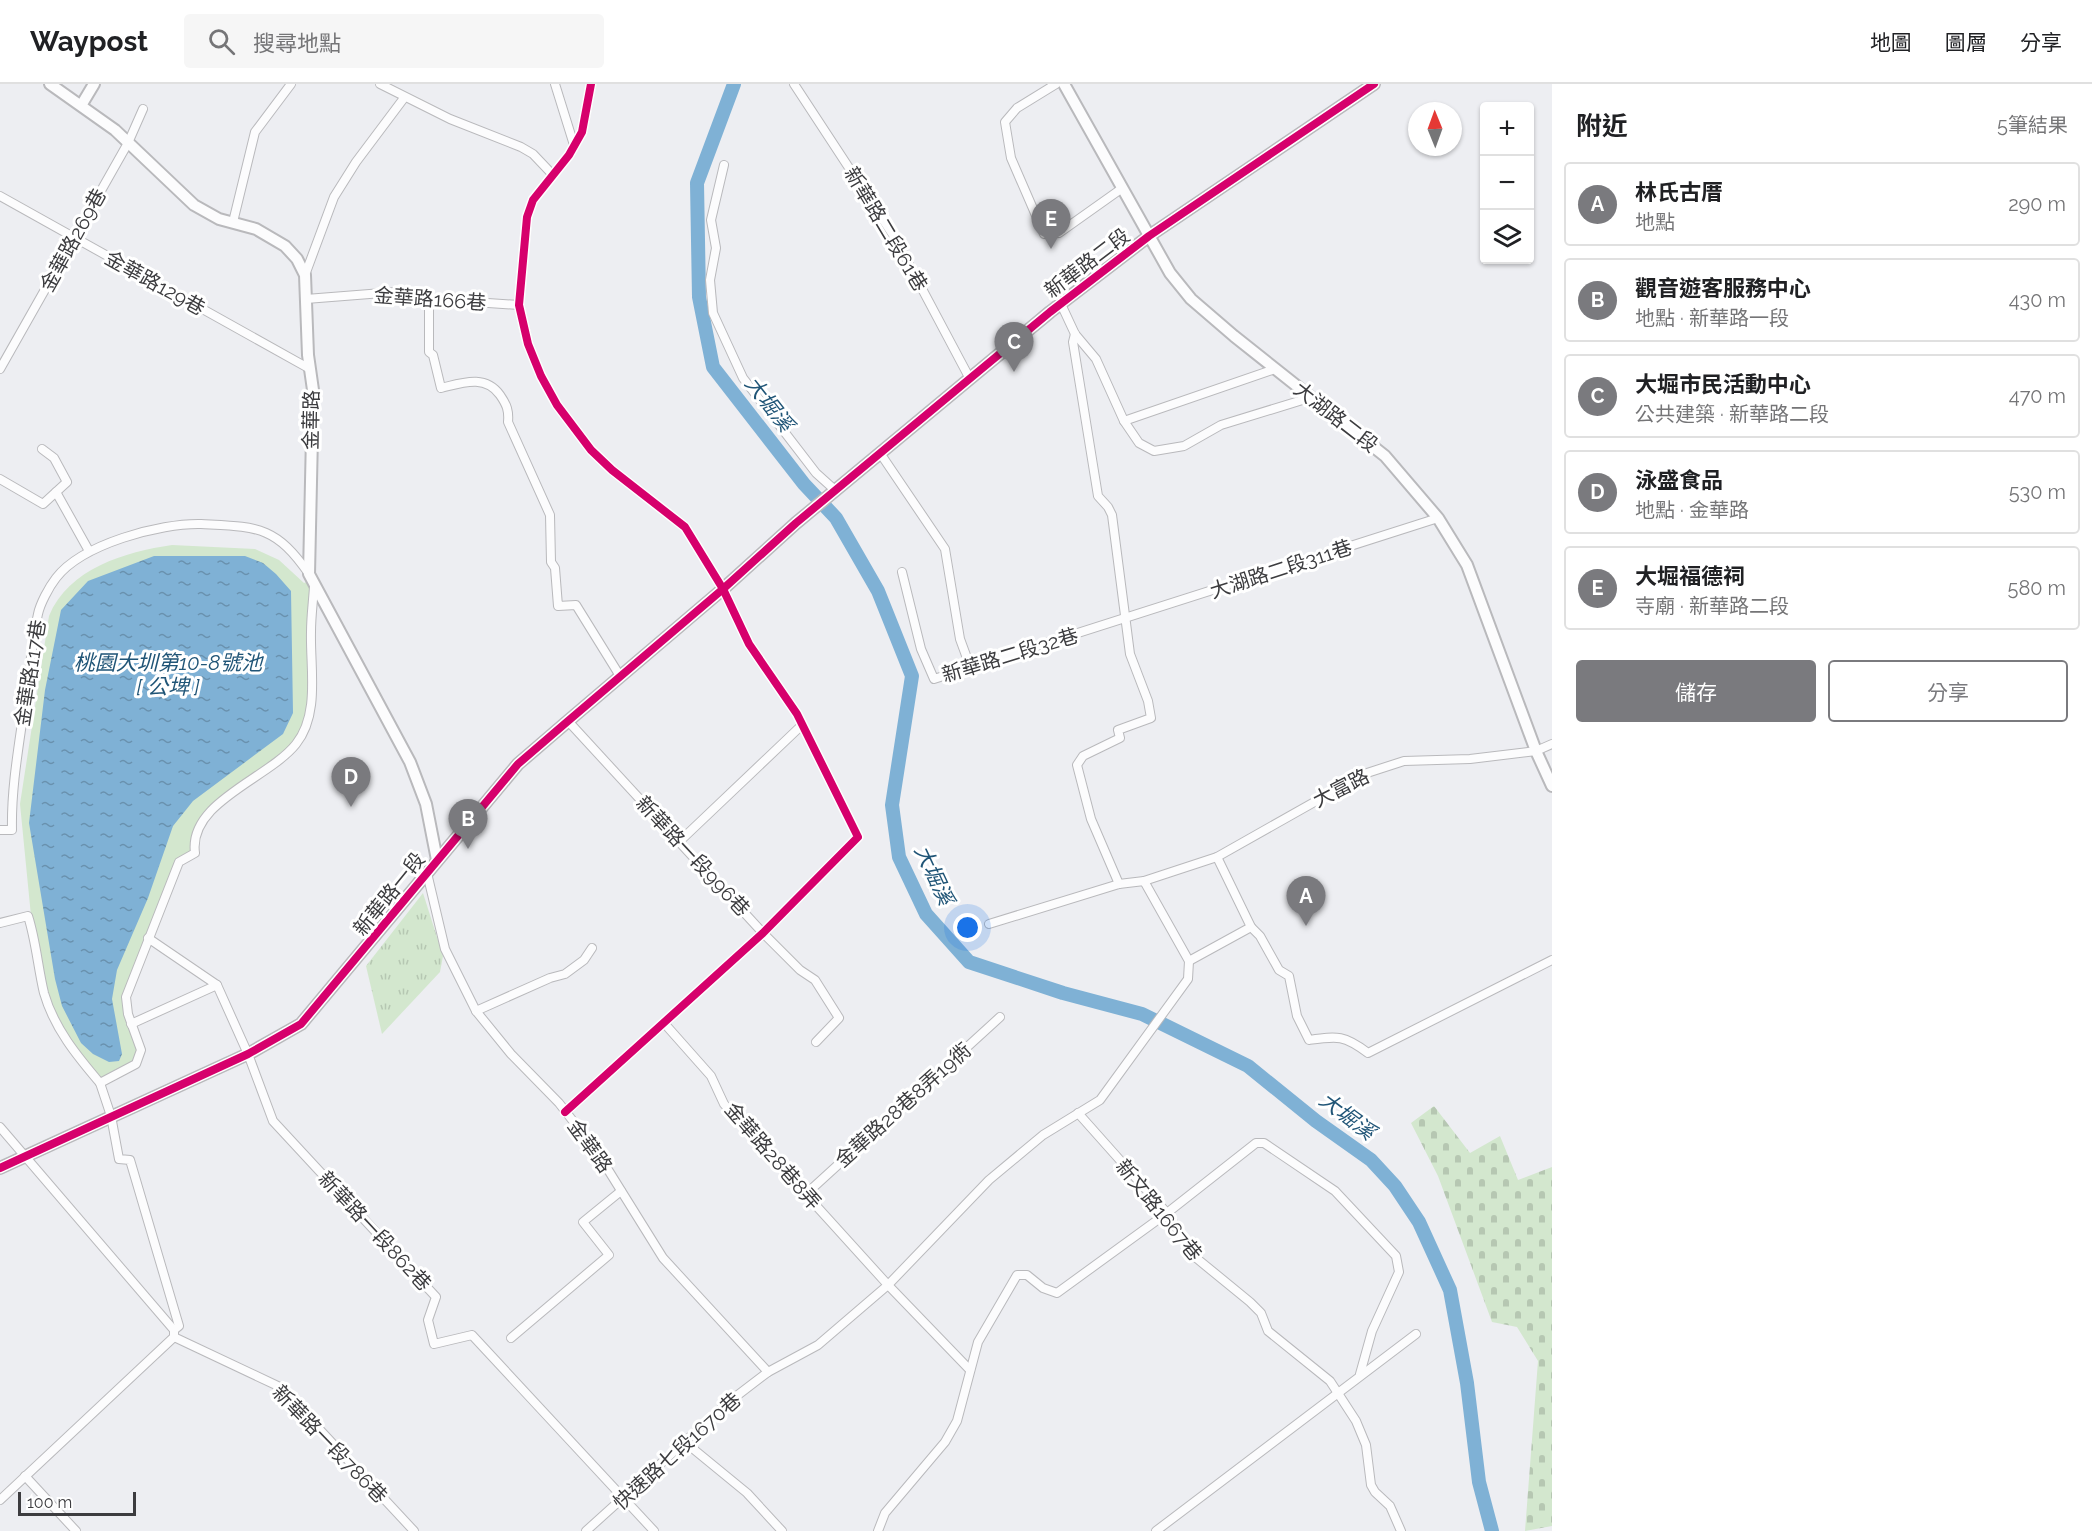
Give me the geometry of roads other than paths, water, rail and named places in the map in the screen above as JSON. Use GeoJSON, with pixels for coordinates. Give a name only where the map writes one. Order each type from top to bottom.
{"type":"FeatureCollection","features":[{"type":"Feature","properties":{"kind":"street","name":"金華路"},"geometry":{"type":"LineString","coordinates":[[50,84],[82,104],[128,143],[194,205],[232,222],[256,229],[285,246],[297,259],[304,275],[313,390],[309,574],[410,762],[426,804],[437,860]]}},
{"type":"Feature","properties":{"kind":"street"},"geometry":{"type":"LineString","coordinates":[[82,104],[94,84]]}},
{"type":"Feature","properties":{"kind":"street"},"geometry":{"type":"LineString","coordinates":[[232,222],[255,132],[291,84]]}},
{"type":"Feature","properties":{"kind":"street"},"geometry":{"type":"LineString","coordinates":[[380,84],[404,98],[521,147],[533,154],[552,174]]}},
{"type":"Feature","properties":{"kind":"street"},"geometry":{"type":"LineString","coordinates":[[555,84],[574,145]]}},
{"type":"Feature","properties":{"kind":"street"},"geometry":{"type":"LineString","coordinates":[[565,1112],[763,933],[858,837],[802,725],[750,644],[723,589],[685,527],[612,470],[591,450],[557,405],[528,344],[519,305],[527,217],[533,200],[582,132],[591,84]]}},
{"type":"Feature","properties":{"kind":"street","name":"新華路二段61巷"},"geometry":{"type":"LineString","coordinates":[[794,84],[895,238],[970,379]]}},
{"type":"Feature","properties":{"kind":"street"},"geometry":{"type":"LineString","coordinates":[[1056,84],[1017,108],[1005,122],[1011,158],[1044,234],[1059,233],[1121,189]]}},
{"type":"Feature","properties":{"kind":"street","name":"大湖路二段"},"geometry":{"type":"LineString","coordinates":[[1064,84],[1170,273],[1191,299],[1309,398],[1385,456],[1438,518],[1467,565],[1536,751],[1552,786]]}},
{"type":"Feature","properties":{"kind":"street","name":"新華路二段"},"geometry":{"type":"LineString","coordinates":[[806,515],[1061,304],[1149,236],[1374,84]]}},
{"type":"Feature","properties":{"kind":"street"},"geometry":{"type":"LineString","coordinates":[[304,275],[334,197],[356,162],[404,98]]}},
{"type":"Feature","properties":{"kind":"street","name":"金華路269巷"},"geometry":{"type":"LineString","coordinates":[[0,369],[128,143],[143,109]]}},
{"type":"Feature","properties":{"kind":"street"},"geometry":{"type":"LineString","coordinates":[[724,165],[711,220],[716,248],[710,280],[713,313],[743,378],[816,473],[836,491]]}},
{"type":"Feature","properties":{"kind":"street","name":"金華路129巷"},"geometry":{"type":"LineString","coordinates":[[0,196],[310,369]]}},
{"type":"Feature","properties":{"kind":"street","name":"金華路166巷"},"geometry":{"type":"LineString","coordinates":[[306,299],[395,292],[429,299],[519,305]]}},
{"type":"Feature","properties":{"kind":"street"},"geometry":{"type":"LineString","coordinates":[[429,299],[429,352],[437,364],[441,388],[462,382],[485,383],[498,391],[508,408],[508,422],[550,515],[551,562],[555,568],[558,606],[576,605],[620,676]]}},
{"type":"Feature","properties":{"kind":"street"},"geometry":{"type":"LineString","coordinates":[[1061,304],[1075,334],[1096,359],[1124,421],[1139,443],[1154,451],[1168,451],[1184,446],[1221,425],[1309,398]]}},
{"type":"Feature","properties":{"kind":"street"},"geometry":{"type":"LineString","coordinates":[[1075,334],[1072,342],[1098,496],[1112,515],[1130,654],[1148,701],[1150,718],[1118,730],[1120,738],[1083,756],[1077,765],[1091,819],[1119,884]]}},
{"type":"Feature","properties":{"kind":"street"},"geometry":{"type":"LineString","coordinates":[[1124,421],[1275,369]]}},
{"type":"Feature","properties":{"kind":"street"},"geometry":{"type":"LineString","coordinates":[[0,479],[43,504],[66,482],[54,458],[42,449]]}},
{"type":"Feature","properties":{"kind":"street"},"geometry":{"type":"LineString","coordinates":[[880,453],[945,549],[960,639],[971,669]]}},
{"type":"Feature","properties":{"kind":"street"},"geometry":{"type":"LineString","coordinates":[[56,492],[89,551]]}},
{"type":"Feature","properties":{"kind":"street","name":"新華路一段"},"geometry":{"type":"LineString","coordinates":[[0,1168],[248,1054],[301,1024],[518,765],[806,515]]}},
{"type":"Feature","properties":{"kind":"street","name":"大湖路二段311巷"},"geometry":{"type":"LineString","coordinates":[[1124,620],[1438,518]]}},
{"type":"Feature","properties":{"kind":"street","name":"金華路117巷"},"geometry":{"type":"LineString","coordinates":[[0,830],[12,830],[11,805],[16,762],[38,612],[56,577],[89,551],[137,533],[181,524],[245,526],[272,534],[293,551],[309,574]]}},
{"type":"Feature","properties":{"kind":"street","name":"新華路二段32巷"},"geometry":{"type":"LineString","coordinates":[[902,572],[921,649],[934,679],[1124,620]]}},
{"type":"Feature","properties":{"kind":"street"},"geometry":{"type":"LineString","coordinates":[[100,1083],[136,1064],[141,1050],[131,1024],[126,997],[179,862],[188,860],[195,853],[195,832],[202,820],[214,808],[295,746],[304,731],[311,697],[310,631],[314,587]]}},
{"type":"Feature","properties":{"kind":"street","name":"新華路一段996巷"},"geometry":{"type":"LineString","coordinates":[[568,721],[763,933],[800,970],[815,980],[839,1018],[816,1042]]}},
{"type":"Feature","properties":{"kind":"street"},"geometry":{"type":"LineString","coordinates":[[680,841],[802,725]]}},
{"type":"Feature","properties":{"kind":"street","name":"大富路"},"geometry":{"type":"LineString","coordinates":[[989,924],[1119,884],[1144,881],[1217,857],[1327,793],[1364,774],[1394,764],[1404,761],[1470,759],[1536,751],[1552,744]]}},
{"type":"Feature","properties":{"kind":"street"},"geometry":{"type":"LineString","coordinates":[[1217,857],[1251,927],[1260,936],[1280,969],[1289,976],[1297,1016],[1309,1040],[1337,1036],[1350,1039],[1368,1053],[1552,960]]}},
{"type":"Feature","properties":{"kind":"street","name":"金華路"},"geometry":{"type":"LineString","coordinates":[[427,873],[445,949],[476,1011],[597,1152],[663,1258],[768,1372]]}},
{"type":"Feature","properties":{"kind":"street"},"geometry":{"type":"LineString","coordinates":[[1144,881],[1189,961],[1251,927]]}},
{"type":"Feature","properties":{"kind":"street"},"geometry":{"type":"LineString","coordinates":[[0,922],[28,916],[52,1015],[63,1036],[100,1083],[111,1116],[119,1159],[130,1160],[179,1326],[0,1500]]}},
{"type":"Feature","properties":{"kind":"street"},"geometry":{"type":"LineString","coordinates":[[148,938],[217,985],[248,1054]]}},
{"type":"Feature","properties":{"kind":"street"},"geometry":{"type":"LineString","coordinates":[[476,1011],[550,978],[565,974],[584,960],[592,948]]}},
{"type":"Feature","properties":{"kind":"street","name":"快速路七段1670巷"},"geometry":{"type":"LineString","coordinates":[[586,1531],[730,1401],[768,1372],[818,1345],[888,1285],[989,1180],[1043,1135],[1100,1100],[1188,979],[1189,961]]}},
{"type":"Feature","properties":{"kind":"street"},"geometry":{"type":"LineString","coordinates":[[131,1024],[217,985]]}},
{"type":"Feature","properties":{"kind":"street","name":"金華路28巷8弄19衖"},"geometry":{"type":"LineString","coordinates":[[806,1194],[1000,1017]]}},
{"type":"Feature","properties":{"kind":"street","name":"金華路28巷8弄"},"geometry":{"type":"LineString","coordinates":[[664,1023],[711,1076],[724,1104],[888,1285],[970,1370]]}},
{"type":"Feature","properties":{"kind":"street","name":"新華路一段862巷"},"geometry":{"type":"LineString","coordinates":[[248,1054],[273,1121],[436,1297],[428,1320],[434,1344],[472,1335],[624,1499]]}},
{"type":"Feature","properties":{"kind":"street","name":"新文路1667巷"},"geometry":{"type":"LineString","coordinates":[[1078,1113],[1167,1213],[1195,1257],[1261,1313],[1268,1331],[1330,1381],[1356,1421],[1366,1445],[1371,1485],[1390,1506],[1401,1531]]}},
{"type":"Feature","properties":{"kind":"street","name":"新華路一段786巷"},"geometry":{"type":"LineString","coordinates":[[0,1127],[174,1333],[280,1387],[414,1531]]}},
{"type":"Feature","properties":{"kind":"street"},"geometry":{"type":"LineString","coordinates":[[878,1531],[885,1513],[945,1442],[957,1421],[978,1342],[1017,1275],[1021,1273],[1027,1275],[1043,1288],[1057,1293],[1167,1213],[1256,1143],[1264,1143],[1335,1191],[1396,1256],[1399,1268],[1372,1331],[1360,1374]]}},
{"type":"Feature","properties":{"kind":"street"},"geometry":{"type":"LineString","coordinates":[[511,1338],[609,1255],[583,1222],[621,1191]]}},
{"type":"Feature","properties":{"kind":"street"},"geometry":{"type":"LineString","coordinates":[[1155,1531],[1339,1394],[1360,1374],[1416,1334]]}},
{"type":"Feature","properties":{"kind":"street"},"geometry":{"type":"LineString","coordinates":[[686,1443],[747,1493],[782,1531]]}},
{"type":"Feature","properties":{"kind":"street"},"geometry":{"type":"LineString","coordinates":[[25,1476],[76,1531]]}},
{"type":"Feature","properties":{"kind":"street"},"geometry":{"type":"LineString","coordinates":[[624,1499],[654,1531]]}},
{"type":"Feature","properties":{"kind":"water","name":"桃園大圳第10-8號池 [ 公埤 ]"},"geometry":{"type":"Polygon","coordinates":[[[154,556],[245,556],[263,563],[276,574],[291,591],[293,713],[283,734],[193,801],[173,826],[148,898],[117,970],[112,999],[122,1054],[119,1061],[109,1062],[93,1054],[81,1043],[62,1006],[55,979],[29,823],[45,690],[61,610],[88,581],[154,556]]]}},
{"type":"Feature","properties":{"kind":"waterway","name":"大堀溪"},"geometry":{"type":"LineString","coordinates":[[734,84],[697,183],[699,297],[713,367],[804,484],[836,518],[878,591],[912,676],[892,805],[899,857],[926,914],[969,962],[1063,993],[1142,1014],[1248,1066],[1316,1121],[1371,1160],[1395,1186],[1419,1222],[1450,1290],[1467,1383],[1479,1482],[1492,1531]]}},
{"type":"Feature","properties":{"kind":"place","name":"大堀福德祠"},"geometry":{"type":"Point","coordinates":[1051,249]}},
{"type":"Feature","properties":{"kind":"place","name":"大堀市民活動中心"},"geometry":{"type":"Point","coordinates":[1014,372]}},
{"type":"Feature","properties":{"kind":"place","name":"泳盛食品"},"geometry":{"type":"Point","coordinates":[351,807]}},
{"type":"Feature","properties":{"kind":"place","name":"觀音遊客服務中心"},"geometry":{"type":"Point","coordinates":[468,849]}},
{"type":"Feature","properties":{"kind":"place","name":"林氏古厝"},"geometry":{"type":"Point","coordinates":[1306,926]}}]}
